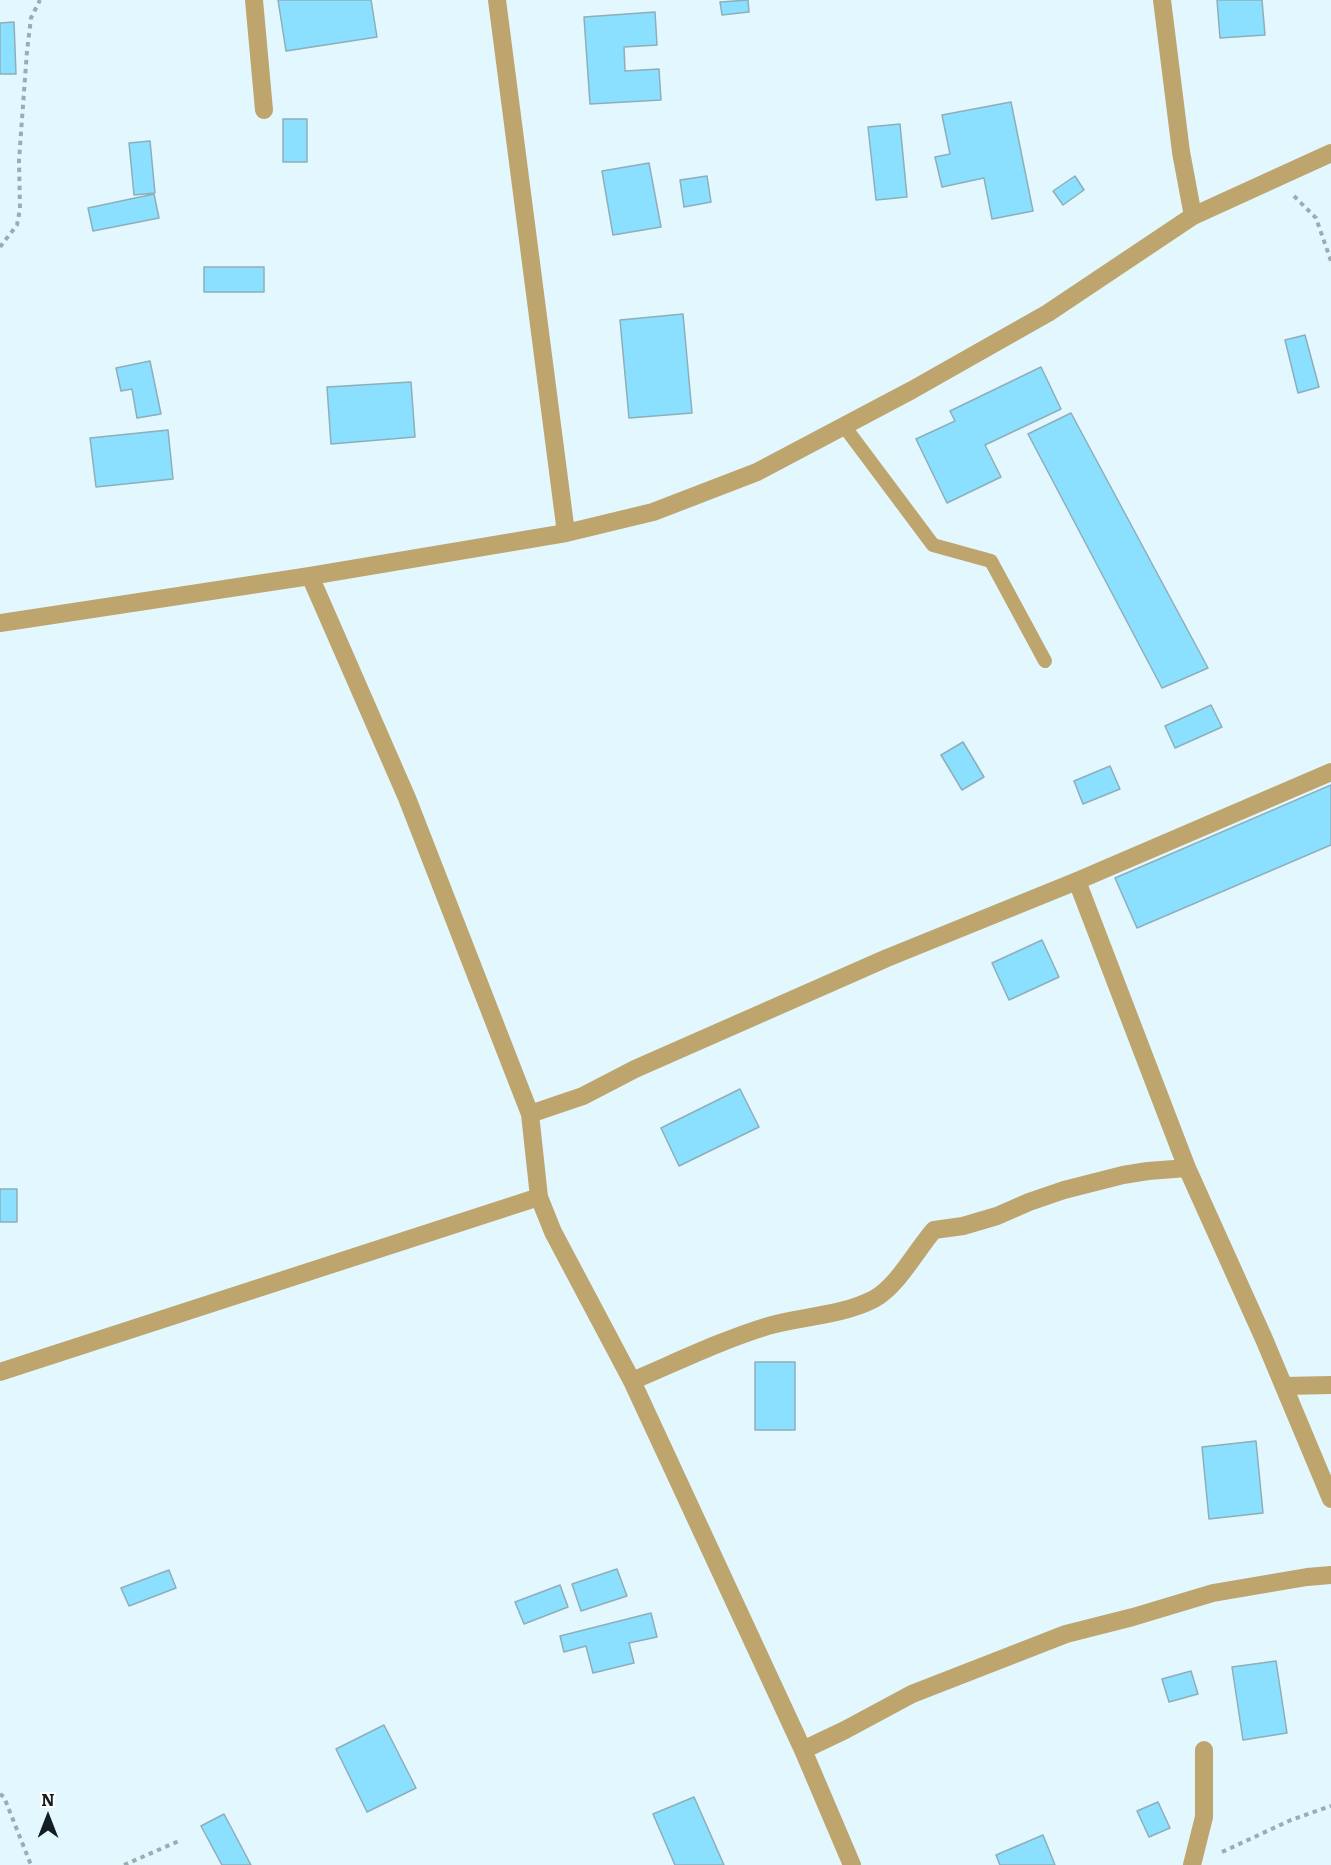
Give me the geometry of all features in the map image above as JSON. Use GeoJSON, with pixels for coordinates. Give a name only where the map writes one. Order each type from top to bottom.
{"type":"FeatureCollection","features":[{"type":"Feature","properties":{"kind":"street"},"geometry":{"type":"LineString","coordinates":[[254,0],[264,110]]}},
{"type":"Feature","properties":{"kind":"street"},"geometry":{"type":"LineString","coordinates":[[497,0],[566,533]]}},
{"type":"Feature","properties":{"kind":"street"},"geometry":{"type":"LineString","coordinates":[[1162,0],[1181,152],[1193,216]]}},
{"type":"Feature","properties":{"kind":"street"},"geometry":{"type":"LineString","coordinates":[[0,623],[310,576],[566,533],[654,512],[757,472],[844,426],[1048,313],[1193,216],[1331,153]]}},
{"type":"Feature","properties":{"kind":"street"},"geometry":{"type":"LineString","coordinates":[[310,576],[406,798],[530,1114],[538,1197],[553,1232],[632,1381],[803,1750],[852,1865]]}},
{"type":"Feature","properties":{"kind":"street"},"geometry":{"type":"LineString","coordinates":[[530,1114],[583,1096],[635,1069],[886,958],[1077,881],[1331,772]]}},
{"type":"Feature","properties":{"kind":"street"},"geometry":{"type":"LineString","coordinates":[[1077,881],[1187,1168],[1284,1386],[1331,1499]]}},
{"type":"Feature","properties":{"kind":"street"},"geometry":{"type":"LineString","coordinates":[[632,1381],[769,1326],[814,1318],[876,1298],[901,1274],[934,1230],[963,1226],[997,1216],[1064,1190],[1123,1175],[1187,1168]]}},
{"type":"Feature","properties":{"kind":"street"},"geometry":{"type":"LineString","coordinates":[[0,1372],[538,1197]]}},
{"type":"Feature","properties":{"kind":"street"},"geometry":{"type":"LineString","coordinates":[[1284,1386],[1331,1385]]}},
{"type":"Feature","properties":{"kind":"street"},"geometry":{"type":"LineString","coordinates":[[803,1750],[912,1694],[1066,1634],[1213,1593],[1331,1575]]}},
{"type":"Feature","properties":{"kind":"street"},"geometry":{"type":"LineString","coordinates":[[1192,1865],[1204,1817],[1204,1750]]}},
{"type":"Feature","properties":{"kind":"lane"},"geometry":{"type":"LineString","coordinates":[[844,426],[933,545],[991,561],[1045,661]]}},
{"type":"Feature","properties":{"kind":"path"},"geometry":{"type":"LineString","coordinates":[[0,247],[17,225],[20,209],[19,160],[27,51],[31,18],[39,0]]}},
{"type":"Feature","properties":{"kind":"path"},"geometry":{"type":"LineString","coordinates":[[1276,179],[1316,218],[1331,261]]}},
{"type":"Feature","properties":{"kind":"path"},"geometry":{"type":"LineString","coordinates":[[0,1794],[4,1797],[31,1865]]}},
{"type":"Feature","properties":{"kind":"path"},"geometry":{"type":"LineString","coordinates":[[1214,1855],[1291,1820],[1331,1806]]}},
{"type":"Feature","properties":{"kind":"path"},"geometry":{"type":"LineString","coordinates":[[124,1865],[181,1840]]}},
{"type":"Feature","properties":{"kind":"building"},"geometry":{"type":"Polygon","coordinates":[[[278,0],[371,0],[377,37],[286,51],[278,0]]]}},
{"type":"Feature","properties":{"kind":"building"},"geometry":{"type":"Polygon","coordinates":[[[748,0],[749,12],[722,15],[720,2],[748,0]]]}},
{"type":"Feature","properties":{"kind":"building"},"geometry":{"type":"Polygon","coordinates":[[[1217,0],[1262,0],[1265,35],[1220,38],[1217,0]]]}},
{"type":"Feature","properties":{"kind":"building"},"geometry":{"type":"Polygon","coordinates":[[[655,12],[657,45],[624,47],[625,71],[659,69],[661,100],[590,104],[584,17],[655,12]]]}},
{"type":"Feature","properties":{"kind":"building"},"geometry":{"type":"Polygon","coordinates":[[[14,22],[16,74],[0,74],[0,23],[14,22]]]}},
{"type":"Feature","properties":{"kind":"building"},"geometry":{"type":"Polygon","coordinates":[[[1011,102],[1033,211],[992,219],[984,178],[942,187],[935,157],[950,154],[942,115],[1011,102]]]}},
{"type":"Feature","properties":{"kind":"building"},"geometry":{"type":"Polygon","coordinates":[[[283,119],[307,119],[307,162],[283,162],[283,119]]]}},
{"type":"Feature","properties":{"kind":"building"},"geometry":{"type":"Polygon","coordinates":[[[900,124],[907,197],[876,200],[868,127],[900,124]]]}},
{"type":"Feature","properties":{"kind":"building"},"geometry":{"type":"Polygon","coordinates":[[[150,141],[155,193],[134,195],[129,143],[150,141]]]}},
{"type":"Feature","properties":{"kind":"building"},"geometry":{"type":"Polygon","coordinates":[[[649,163],[661,227],[613,235],[602,171],[649,163]]]}},
{"type":"Feature","properties":{"kind":"building"},"geometry":{"type":"Polygon","coordinates":[[[707,176],[711,202],[684,207],[680,180],[707,176]]]}},
{"type":"Feature","properties":{"kind":"building"},"geometry":{"type":"Polygon","coordinates":[[[1075,176],[1084,190],[1063,205],[1053,191],[1075,176]]]}},
{"type":"Feature","properties":{"kind":"building"},"geometry":{"type":"Polygon","coordinates":[[[154,194],[159,218],[93,231],[88,208],[154,194]]]}},
{"type":"Feature","properties":{"kind":"building"},"geometry":{"type":"Polygon","coordinates":[[[204,267],[264,267],[264,292],[204,292],[204,267]]]}},
{"type":"Feature","properties":{"kind":"building"},"geometry":{"type":"Polygon","coordinates":[[[683,314],[692,413],[629,418],[620,320],[683,314]]]}},
{"type":"Feature","properties":{"kind":"building"},"geometry":{"type":"Polygon","coordinates":[[[1305,335],[1319,387],[1298,393],[1285,340],[1305,335]]]}},
{"type":"Feature","properties":{"kind":"building"},"geometry":{"type":"Polygon","coordinates":[[[150,361],[161,414],[137,418],[132,389],[121,391],[116,368],[150,361]]]}},
{"type":"Feature","properties":{"kind":"building"},"geometry":{"type":"Polygon","coordinates":[[[1041,367],[1061,409],[985,445],[1001,477],[947,503],[916,439],[955,421],[950,411],[1041,367]]]}},
{"type":"Feature","properties":{"kind":"building"},"geometry":{"type":"Polygon","coordinates":[[[411,382],[415,437],[331,444],[327,387],[411,382]]]}},
{"type":"Feature","properties":{"kind":"building"},"geometry":{"type":"Polygon","coordinates":[[[1071,413],[1208,668],[1162,688],[1028,434],[1071,413]]]}},
{"type":"Feature","properties":{"kind":"building"},"geometry":{"type":"Polygon","coordinates":[[[168,430],[173,479],[96,487],[90,438],[168,430]]]}},
{"type":"Feature","properties":{"kind":"building"},"geometry":{"type":"Polygon","coordinates":[[[1211,705],[1222,727],[1175,748],[1165,726],[1211,705]]]}},
{"type":"Feature","properties":{"kind":"building"},"geometry":{"type":"Polygon","coordinates":[[[963,742],[984,777],[962,790],[941,755],[963,742]]]}},
{"type":"Feature","properties":{"kind":"building"},"geometry":{"type":"Polygon","coordinates":[[[1110,766],[1120,789],[1083,804],[1074,781],[1110,766]]]}},
{"type":"Feature","properties":{"kind":"building"},"geometry":{"type":"Polygon","coordinates":[[[1331,785],[1331,845],[1137,928],[1115,878],[1331,785]]]}},
{"type":"Feature","properties":{"kind":"building"},"geometry":{"type":"Polygon","coordinates":[[[1042,940],[1059,977],[1009,1000],[992,963],[1042,940]]]}},
{"type":"Feature","properties":{"kind":"building"},"geometry":{"type":"Polygon","coordinates":[[[740,1089],[759,1127],[679,1166],[661,1128],[740,1089]]]}},
{"type":"Feature","properties":{"kind":"building"},"geometry":{"type":"Polygon","coordinates":[[[0,1189],[17,1189],[17,1222],[0,1222],[0,1189]]]}},
{"type":"Feature","properties":{"kind":"building"},"geometry":{"type":"Polygon","coordinates":[[[755,1362],[795,1362],[795,1430],[755,1430],[755,1362]]]}},
{"type":"Feature","properties":{"kind":"building"},"geometry":{"type":"Polygon","coordinates":[[[1256,1441],[1263,1513],[1209,1519],[1202,1447],[1256,1441]]]}},
{"type":"Feature","properties":{"kind":"building"},"geometry":{"type":"Polygon","coordinates":[[[617,1569],[627,1596],[581,1611],[572,1584],[617,1569]]]}},
{"type":"Feature","properties":{"kind":"building"},"geometry":{"type":"Polygon","coordinates":[[[169,1570],[176,1588],[129,1606],[121,1588],[169,1570]]]}},
{"type":"Feature","properties":{"kind":"building"},"geometry":{"type":"Polygon","coordinates":[[[560,1585],[568,1607],[524,1624],[515,1602],[560,1585]]]}},
{"type":"Feature","properties":{"kind":"building"},"geometry":{"type":"Polygon","coordinates":[[[651,1613],[657,1637],[629,1643],[634,1663],[593,1673],[586,1646],[564,1652],[560,1636],[651,1613]]]}},
{"type":"Feature","properties":{"kind":"building"},"geometry":{"type":"Polygon","coordinates":[[[1276,1661],[1287,1733],[1243,1740],[1232,1667],[1276,1661]]]}},
{"type":"Feature","properties":{"kind":"building"},"geometry":{"type":"Polygon","coordinates":[[[1191,1671],[1198,1694],[1169,1702],[1162,1679],[1191,1671]]]}},
{"type":"Feature","properties":{"kind":"building"},"geometry":{"type":"Polygon","coordinates":[[[384,1725],[416,1788],[367,1812],[336,1749],[384,1725]]]}},
{"type":"Feature","properties":{"kind":"building"},"geometry":{"type":"Polygon","coordinates":[[[694,1797],[724,1865],[675,1865],[653,1814],[694,1797]]]}},
{"type":"Feature","properties":{"kind":"building"},"geometry":{"type":"Polygon","coordinates":[[[1158,1802],[1170,1828],[1149,1837],[1137,1811],[1158,1802]]]}},
{"type":"Feature","properties":{"kind":"building"},"geometry":{"type":"Polygon","coordinates":[[[224,1814],[251,1865],[222,1865],[201,1826],[224,1814]]]}},
{"type":"Feature","properties":{"kind":"building"},"geometry":{"type":"Polygon","coordinates":[[[1043,1835],[1055,1865],[1000,1865],[996,1855],[1043,1835]]]}}]}
